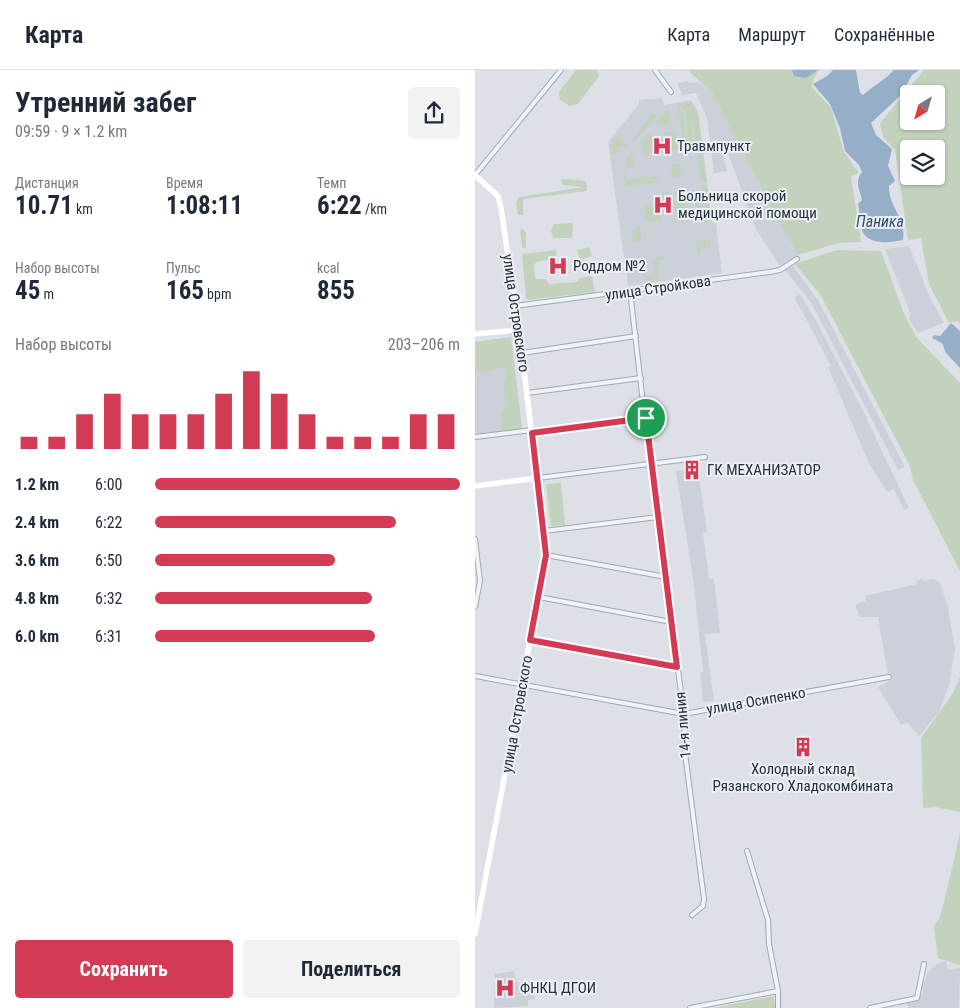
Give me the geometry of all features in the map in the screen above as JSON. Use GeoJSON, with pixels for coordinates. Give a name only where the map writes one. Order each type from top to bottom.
{"type":"FeatureCollection","features":[{"type":"Feature","properties":{"kind":"street"},"geometry":{"type":"LineString","coordinates":[[475,175],[561,70]]}},
{"type":"Feature","properties":{"kind":"street"},"geometry":{"type":"LineString","coordinates":[[655,70],[671,92]]}},
{"type":"Feature","properties":{"kind":"street","name":"улица Островского"},"geometry":{"type":"LineString","coordinates":[[475,175],[498,196],[522,353],[546,555],[475,934]]}},
{"type":"Feature","properties":{"kind":"street","name":"улица Стройкова"},"geometry":{"type":"LineString","coordinates":[[515,306],[780,270],[797,259]]}},
{"type":"Feature","properties":{"kind":"street","name":"14-я линия"},"geometry":{"type":"LineString","coordinates":[[631,291],[650,464],[684,714],[685,753],[704,899],[703,906],[692,915]]}},
{"type":"Feature","properties":{"kind":"street"},"geometry":{"type":"LineString","coordinates":[[475,334],[517,330]]}},
{"type":"Feature","properties":{"kind":"street"},"geometry":{"type":"LineString","coordinates":[[522,353],[636,336]]}},
{"type":"Feature","properties":{"kind":"street"},"geometry":{"type":"LineString","coordinates":[[527,393],[641,378]]}},
{"type":"Feature","properties":{"kind":"street"},"geometry":{"type":"LineString","coordinates":[[475,437],[646,418]]}},
{"type":"Feature","properties":{"kind":"street"},"geometry":{"type":"LineString","coordinates":[[475,486],[705,457]]}},
{"type":"Feature","properties":{"kind":"street"},"geometry":{"type":"LineString","coordinates":[[544,531],[658,517]]}},
{"type":"Feature","properties":{"kind":"street"},"geometry":{"type":"LineString","coordinates":[[475,540],[480,581],[475,607]]}},
{"type":"Feature","properties":{"kind":"street"},"geometry":{"type":"LineString","coordinates":[[546,555],[666,577]]}},
{"type":"Feature","properties":{"kind":"street"},"geometry":{"type":"LineString","coordinates":[[539,597],[671,622]]}},
{"type":"Feature","properties":{"kind":"street"},"geometry":{"type":"LineString","coordinates":[[530,640],[677,667]]}},
{"type":"Feature","properties":{"kind":"street","name":"улица Осипенко"},"geometry":{"type":"LineString","coordinates":[[475,676],[684,714],[889,677]]}},
{"type":"Feature","properties":{"kind":"street"},"geometry":{"type":"LineString","coordinates":[[747,851],[768,920],[769,944],[778,992],[778,1008]]}},
{"type":"Feature","properties":{"kind":"street"},"geometry":{"type":"LineString","coordinates":[[870,1008],[917,998],[924,964]]}},
{"type":"Feature","properties":{"kind":"street"},"geometry":{"type":"LineString","coordinates":[[690,1008],[778,992]]}},
{"type":"Feature","properties":{"kind":"shaded area"},"geometry":{"type":"Polygon","coordinates":[[[688,81],[689,83],[699,82],[712,93],[777,219],[798,255],[780,266],[756,229],[726,148],[722,150],[727,171],[714,173],[707,118],[696,93],[682,95],[679,87],[678,83],[688,81]]]}},
{"type":"Feature","properties":{"kind":"shaded area","name":"Больница скорой медицинской помощи"},"geometry":{"type":"Polygon","coordinates":[[[662,98],[664,105],[691,100],[698,111],[712,223],[716,223],[722,273],[628,286],[608,142],[639,104],[639,100],[662,98]]]}},
{"type":"Feature","properties":{"kind":"shaded area"},"geometry":{"type":"Polygon","coordinates":[[[909,246],[930,298],[944,323],[918,333],[908,318],[911,315],[885,249],[909,246]]]}},
{"type":"Feature","properties":{"kind":"shaded area"},"geometry":{"type":"Polygon","coordinates":[[[793,266],[818,300],[905,467],[898,470],[812,304],[785,270],[793,266]]]}},
{"type":"Feature","properties":{"kind":"shaded area"},"geometry":{"type":"Polygon","coordinates":[[[800,294],[864,413],[909,508],[904,510],[894,489],[887,492],[868,461],[828,367],[831,366],[795,298],[800,294]]]}},
{"type":"Feature","properties":{"kind":"shaded area"},"geometry":{"type":"Polygon","coordinates":[[[511,337],[522,429],[475,434],[475,342],[511,337]]]}},
{"type":"Feature","properties":{"kind":"shaded area"},"geometry":{"type":"Polygon","coordinates":[[[698,468],[707,532],[703,533],[709,579],[714,579],[720,633],[705,634],[714,701],[703,702],[700,673],[703,672],[694,585],[676,471],[698,468]]]}},
{"type":"Feature","properties":{"kind":"shaded area"},"geometry":{"type":"Polygon","coordinates":[[[922,579],[923,581],[934,579],[940,583],[948,608],[955,649],[949,685],[939,712],[919,736],[907,722],[901,725],[878,687],[889,681],[878,617],[859,617],[858,610],[855,608],[857,604],[866,601],[865,596],[917,584],[916,581],[922,579]]]}},
{"type":"Feature","properties":{"kind":"shaded area"},"geometry":{"type":"Polygon","coordinates":[[[946,961],[948,970],[960,969],[959,1008],[908,1008],[907,1003],[923,994],[922,985],[926,980],[926,974],[935,965],[946,961]]]}},
{"type":"Feature","properties":{"kind":"shaded area"},"geometry":{"type":"Polygon","coordinates":[[[514,971],[517,983],[532,981],[535,999],[528,1000],[528,1006],[494,1008],[495,974],[514,971]]]}},
{"type":"Feature","properties":{"kind":"green space"},"geometry":{"type":"Polygon","coordinates":[[[576,70],[597,70],[599,76],[578,104],[570,106],[560,100],[559,92],[576,70]]]}},
{"type":"Feature","properties":{"kind":"green space"},"geometry":{"type":"Polygon","coordinates":[[[688,70],[819,70],[813,80],[812,87],[831,108],[844,152],[859,173],[851,176],[861,242],[839,243],[798,255],[777,219],[712,93],[688,70]]]}},
{"type":"Feature","properties":{"kind":"green space"},"geometry":{"type":"Polygon","coordinates":[[[924,70],[960,70],[960,325],[958,321],[949,323],[929,284],[921,238],[908,240],[900,185],[945,185],[945,140],[900,140],[900,185],[895,150],[883,137],[880,123],[900,99],[900,130],[945,130],[945,85],[912,85],[924,70]]]}},
{"type":"Feature","properties":{"kind":"green space"},"geometry":{"type":"Polygon","coordinates":[[[691,102],[698,114],[707,182],[702,182],[692,117],[677,104],[691,102]]]}},
{"type":"Feature","properties":{"kind":"green space"},"geometry":{"type":"Polygon","coordinates":[[[677,107],[683,111],[687,143],[683,140],[677,107]]]}},
{"type":"Feature","properties":{"kind":"green space"},"geometry":{"type":"Polygon","coordinates":[[[668,108],[670,127],[666,124],[658,125],[656,122],[668,108]]]}},
{"type":"Feature","properties":{"kind":"green space"},"geometry":{"type":"Polygon","coordinates":[[[685,113],[691,117],[695,150],[689,145],[685,113]]]}},
{"type":"Feature","properties":{"kind":"green space"},"geometry":{"type":"Polygon","coordinates":[[[652,114],[655,114],[656,117],[633,143],[632,140],[652,114]]]}},
{"type":"Feature","properties":{"kind":"green space"},"geometry":{"type":"Polygon","coordinates":[[[672,132],[676,135],[679,150],[667,152],[664,133],[672,132]]]}},
{"type":"Feature","properties":{"kind":"green space"},"geometry":{"type":"Polygon","coordinates":[[[652,134],[654,153],[644,155],[642,143],[648,135],[652,134]]]}},
{"type":"Feature","properties":{"kind":"green space"},"geometry":{"type":"Polygon","coordinates":[[[617,135],[629,146],[627,150],[625,146],[616,148],[617,153],[612,154],[611,143],[617,135]]]}},
{"type":"Feature","properties":{"kind":"green space"},"geometry":{"type":"Polygon","coordinates":[[[632,152],[635,166],[628,168],[626,160],[632,152]]]}},
{"type":"Feature","properties":{"kind":"green space"},"geometry":{"type":"Polygon","coordinates":[[[623,164],[627,180],[657,176],[658,182],[625,186],[623,164]]]}},
{"type":"Feature","properties":{"kind":"green space"},"geometry":{"type":"Polygon","coordinates":[[[680,164],[682,177],[672,178],[671,165],[680,164]]]}},
{"type":"Feature","properties":{"kind":"green space"},"geometry":{"type":"Polygon","coordinates":[[[561,180],[586,181],[587,191],[523,199],[523,215],[518,215],[516,203],[519,197],[584,187],[563,185],[561,180]]]}},
{"type":"Feature","properties":{"kind":"green space"},"geometry":{"type":"Polygon","coordinates":[[[707,186],[711,223],[699,224],[706,216],[702,187],[707,186]]]}},
{"type":"Feature","properties":{"kind":"green space"},"geometry":{"type":"Polygon","coordinates":[[[685,200],[687,216],[676,218],[675,202],[685,200]]]}},
{"type":"Feature","properties":{"kind":"green space"},"geometry":{"type":"Polygon","coordinates":[[[695,201],[703,208],[704,216],[698,223],[695,201]]]}},
{"type":"Feature","properties":{"kind":"green space"},"geometry":{"type":"Polygon","coordinates":[[[659,205],[662,219],[646,222],[644,207],[659,205]]]}},
{"type":"Feature","properties":{"kind":"green space"},"geometry":{"type":"Polygon","coordinates":[[[573,223],[572,238],[553,238],[551,231],[554,224],[573,223]]]}},
{"type":"Feature","properties":{"kind":"green space"},"geometry":{"type":"Polygon","coordinates":[[[640,227],[642,239],[640,242],[634,243],[632,232],[635,228],[640,227]]]}},
{"type":"Feature","properties":{"kind":"green space"},"geometry":{"type":"Polygon","coordinates":[[[522,229],[526,232],[526,249],[522,247],[520,231],[522,229]]]}},
{"type":"Feature","properties":{"kind":"green space"},"geometry":{"type":"Polygon","coordinates":[[[711,240],[711,247],[701,248],[701,254],[698,255],[696,241],[711,240]]]}},
{"type":"Feature","properties":{"kind":"green space"},"geometry":{"type":"Polygon","coordinates":[[[589,247],[592,256],[583,259],[583,264],[592,265],[594,270],[587,271],[582,266],[577,250],[589,247]]]}},
{"type":"Feature","properties":{"kind":"green space"},"geometry":{"type":"Polygon","coordinates":[[[556,250],[557,258],[536,262],[534,266],[535,279],[546,279],[549,284],[577,282],[580,278],[592,276],[595,292],[528,300],[526,298],[522,254],[556,250]]]}},
{"type":"Feature","properties":{"kind":"green space"},"geometry":{"type":"Polygon","coordinates":[[[836,250],[881,251],[904,314],[917,338],[960,383],[960,571],[913,480],[910,466],[821,296],[795,264],[836,250]]]}},
{"type":"Feature","properties":{"kind":"green space"},"geometry":{"type":"Polygon","coordinates":[[[656,257],[664,257],[665,259],[658,261],[659,279],[644,281],[643,271],[635,272],[647,259],[649,261],[644,265],[646,275],[655,274],[653,260],[656,257]]]}},
{"type":"Feature","properties":{"kind":"green space"},"geometry":{"type":"Polygon","coordinates":[[[511,337],[522,429],[502,431],[501,415],[506,405],[503,384],[506,377],[506,369],[503,367],[483,373],[475,370],[475,342],[511,337]]]}},
{"type":"Feature","properties":{"kind":"green space"},"geometry":{"type":"Polygon","coordinates":[[[561,483],[565,525],[551,526],[546,484],[561,483]]]}},
{"type":"Feature","properties":{"kind":"green space"},"geometry":{"type":"Polygon","coordinates":[[[960,677],[960,812],[935,807],[923,808],[921,738],[953,693],[960,677]]]}},
{"type":"Feature","properties":{"kind":"green space"},"geometry":{"type":"Polygon","coordinates":[[[960,832],[960,965],[938,958],[934,926],[940,917],[960,832]]]}},
{"type":"Feature","properties":{"kind":"green space"},"geometry":{"type":"Polygon","coordinates":[[[774,996],[775,1008],[713,1008],[774,996]]]}},
{"type":"Feature","properties":{"kind":"water"},"geometry":{"type":"Polygon","coordinates":[[[792,70],[818,70],[806,78],[794,76],[792,70]]]}},
{"type":"Feature","properties":{"kind":"water","name":"Паника"},"geometry":{"type":"Polygon","coordinates":[[[833,70],[856,70],[860,93],[863,95],[894,70],[919,70],[912,75],[906,85],[900,85],[900,96],[871,123],[876,135],[892,149],[888,166],[895,181],[889,186],[889,193],[904,232],[903,240],[879,242],[868,238],[861,228],[858,204],[862,200],[858,179],[862,172],[859,165],[845,151],[840,128],[830,104],[813,84],[833,70]]]}},
{"type":"Feature","properties":{"kind":"water"},"geometry":{"type":"Polygon","coordinates":[[[951,323],[960,331],[960,368],[946,353],[942,343],[932,338],[934,335],[940,336],[951,323]]]}},
{"type":"Feature","properties":{"kind":"place","name":"Травмпункт"},"geometry":{"type":"Point","coordinates":[662,146]}},
{"type":"Feature","properties":{"kind":"place","name":"Больница скорой медицинской помощи"},"geometry":{"type":"Point","coordinates":[663,205]}},
{"type":"Feature","properties":{"kind":"place","name":"Роддом №2"},"geometry":{"type":"Point","coordinates":[558,266]}},
{"type":"Feature","properties":{"kind":"place","name":"ГК МЕХАНИЗАТОР"},"geometry":{"type":"Point","coordinates":[692,470]}},
{"type":"Feature","properties":{"kind":"place","name":"Холодный склад Рязанского Хладокомбината"},"geometry":{"type":"Point","coordinates":[803,747]}},
{"type":"Feature","properties":{"kind":"place","name":"ФНКЦ ДГОИ"},"geometry":{"type":"Point","coordinates":[505,988]}},
{"type":"Feature","properties":{"kind":"route"},"geometry":{"type":"LineString","coordinates":[[646,418],[650,464],[677,667],[530,640],[546,555],[532,433],[646,418]]}}]}
